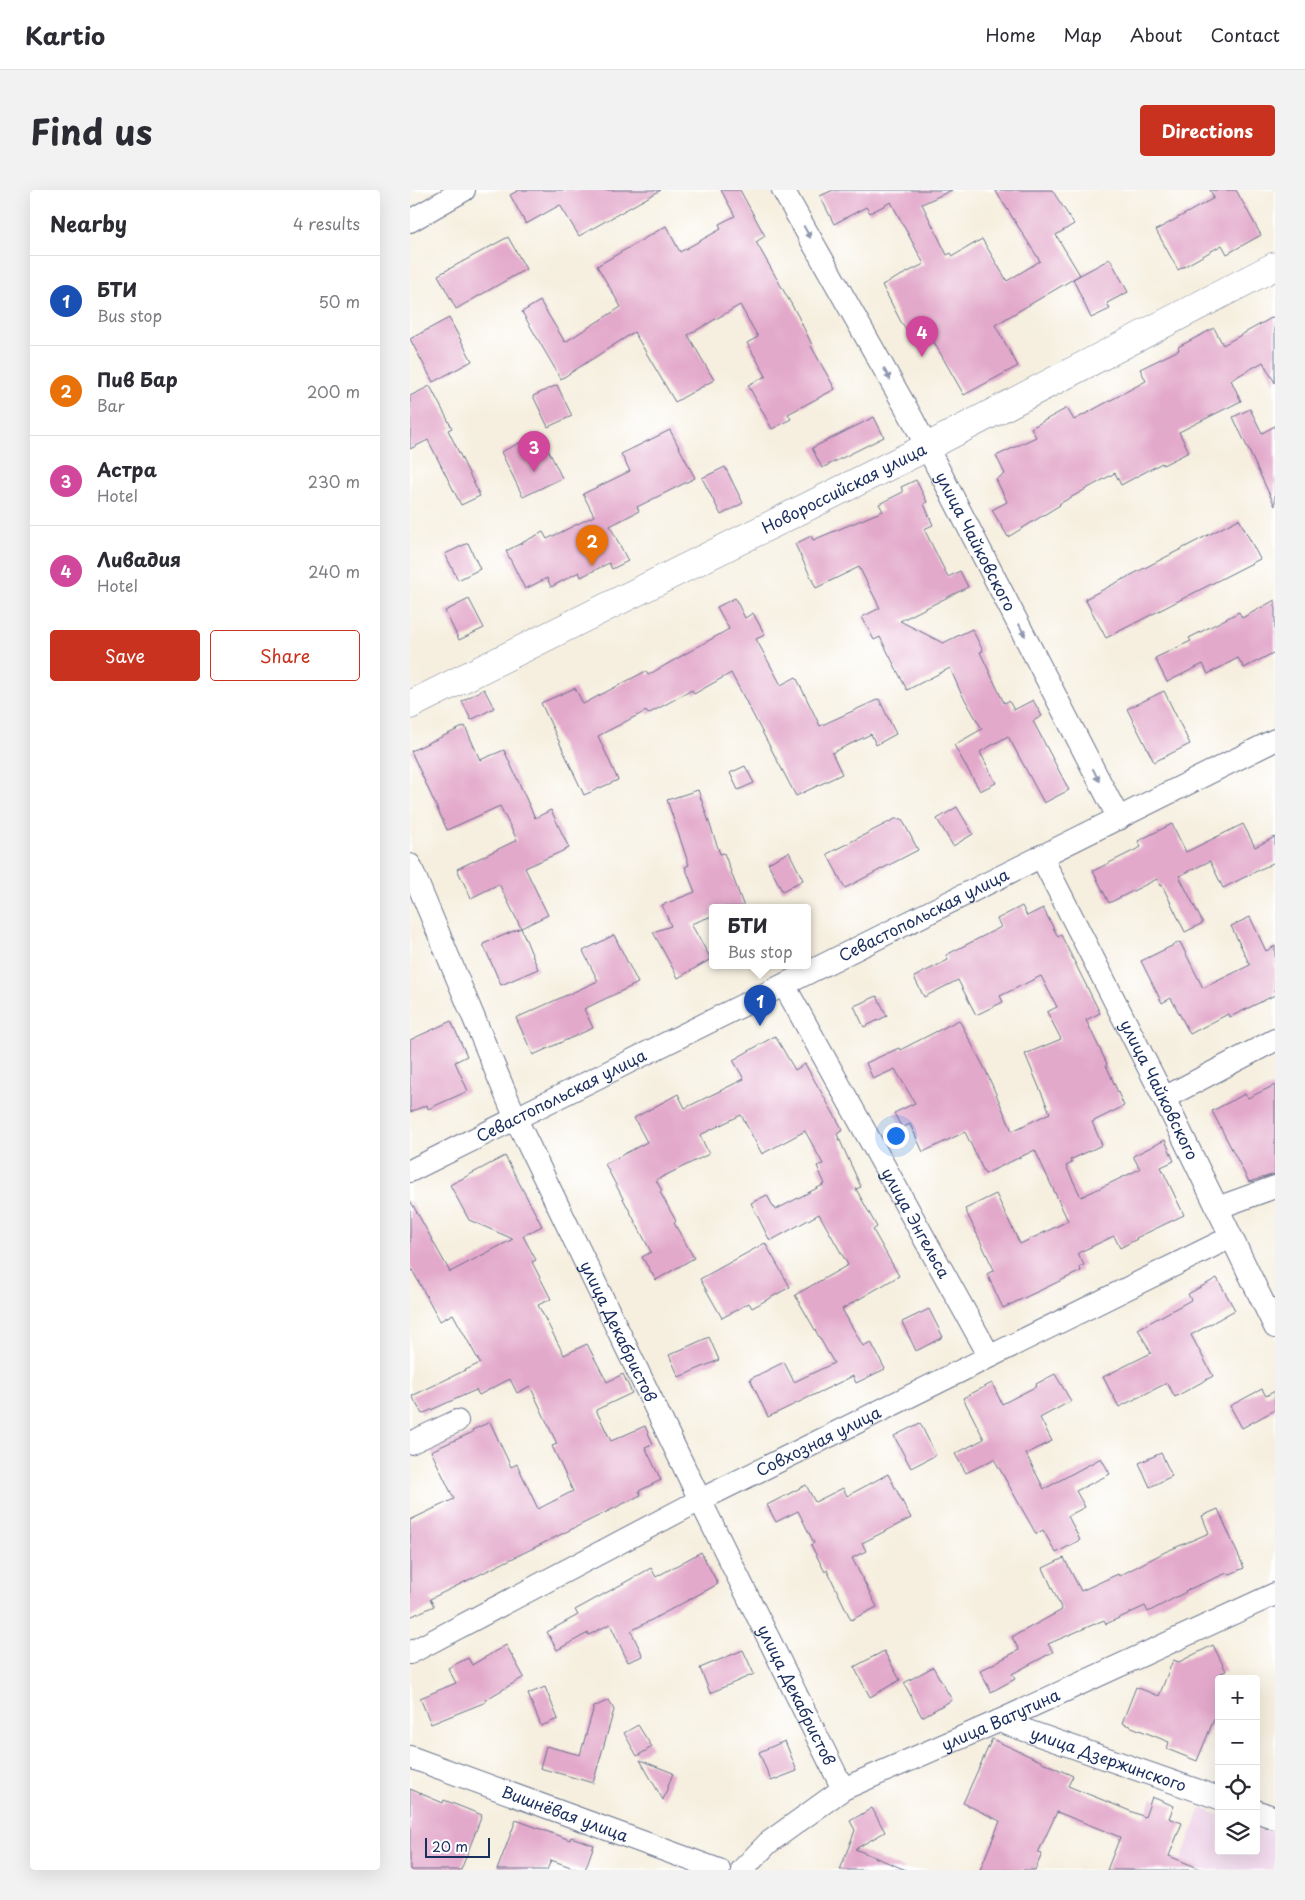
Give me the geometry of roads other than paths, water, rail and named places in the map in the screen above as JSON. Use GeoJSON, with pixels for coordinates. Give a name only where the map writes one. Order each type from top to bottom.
{"type":"FeatureCollection","features":[{"type":"Feature","properties":{"kind":"street"},"geometry":{"type":"LineString","coordinates":[[410,221],[464,190]]}},
{"type":"Feature","properties":{"kind":"street","name":"улица Чайковского"},"geometry":{"type":"LineString","coordinates":[[784,190],[927,447],[1119,819]]}},
{"type":"Feature","properties":{"kind":"street","name":"Новороссийская улица"},"geometry":{"type":"LineString","coordinates":[[410,705],[927,447],[1275,266]]}},
{"type":"Feature","properties":{"kind":"street","name":"Севастопольская улица"},"geometry":{"type":"LineString","coordinates":[[410,1171],[1275,740]]}},
{"type":"Feature","properties":{"kind":"street","name":"улица Чайковского"},"geometry":{"type":"LineString","coordinates":[[1041,856],[1164,1098],[1275,1327]]}},
{"type":"Feature","properties":{"kind":"street","name":"улица Декабристов"},"geometry":{"type":"LineString","coordinates":[[410,865],[516,1119],[700,1500],[843,1790]]}},
{"type":"Feature","properties":{"kind":"street","name":"улица Энгельса"},"geometry":{"type":"LineString","coordinates":[[784,985],[990,1357]]}},
{"type":"Feature","properties":{"kind":"street"},"geometry":{"type":"LineString","coordinates":[[1164,1098],[1275,1040]]}},
{"type":"Feature","properties":{"kind":"street"},"geometry":{"type":"LineString","coordinates":[[1217,1208],[1275,1187]]}},
{"type":"Feature","properties":{"kind":"street","name":"Совхозная улица"},"geometry":{"type":"LineString","coordinates":[[410,1653],[700,1500],[1231,1237]]}},
{"type":"Feature","properties":{"kind":"street"},"geometry":{"type":"LineString","coordinates":[[410,1443],[457,1421]]}},
{"type":"Feature","properties":{"kind":"street","name":"улица Ватутина"},"geometry":{"type":"LineString","coordinates":[[742,1870],[768,1843],[843,1790],[1000,1721],[1275,1594]]}},
{"type":"Feature","properties":{"kind":"street","name":"улица Дзержинского"},"geometry":{"type":"LineString","coordinates":[[1000,1721],[1215,1797]]}},
{"type":"Feature","properties":{"kind":"street","name":"Вишнёвая улица"},"geometry":{"type":"LineString","coordinates":[[410,1757],[719,1870]]}},
{"type":"Feature","properties":{"kind":"street"},"geometry":{"type":"LineString","coordinates":[[1260,1812],[1275,1818]]}},
{"type":"Feature","properties":{"kind":"place","name":"Ливадия"},"geometry":{"type":"Point","coordinates":[922,357]}},
{"type":"Feature","properties":{"kind":"place","name":"Астра"},"geometry":{"type":"Point","coordinates":[534,472]}},
{"type":"Feature","properties":{"kind":"place","name":"Пив Бар"},"geometry":{"type":"Point","coordinates":[592,566]}},
{"type":"Feature","properties":{"kind":"place","name":"БТИ"},"geometry":{"type":"Point","coordinates":[760,1026]}}]}
